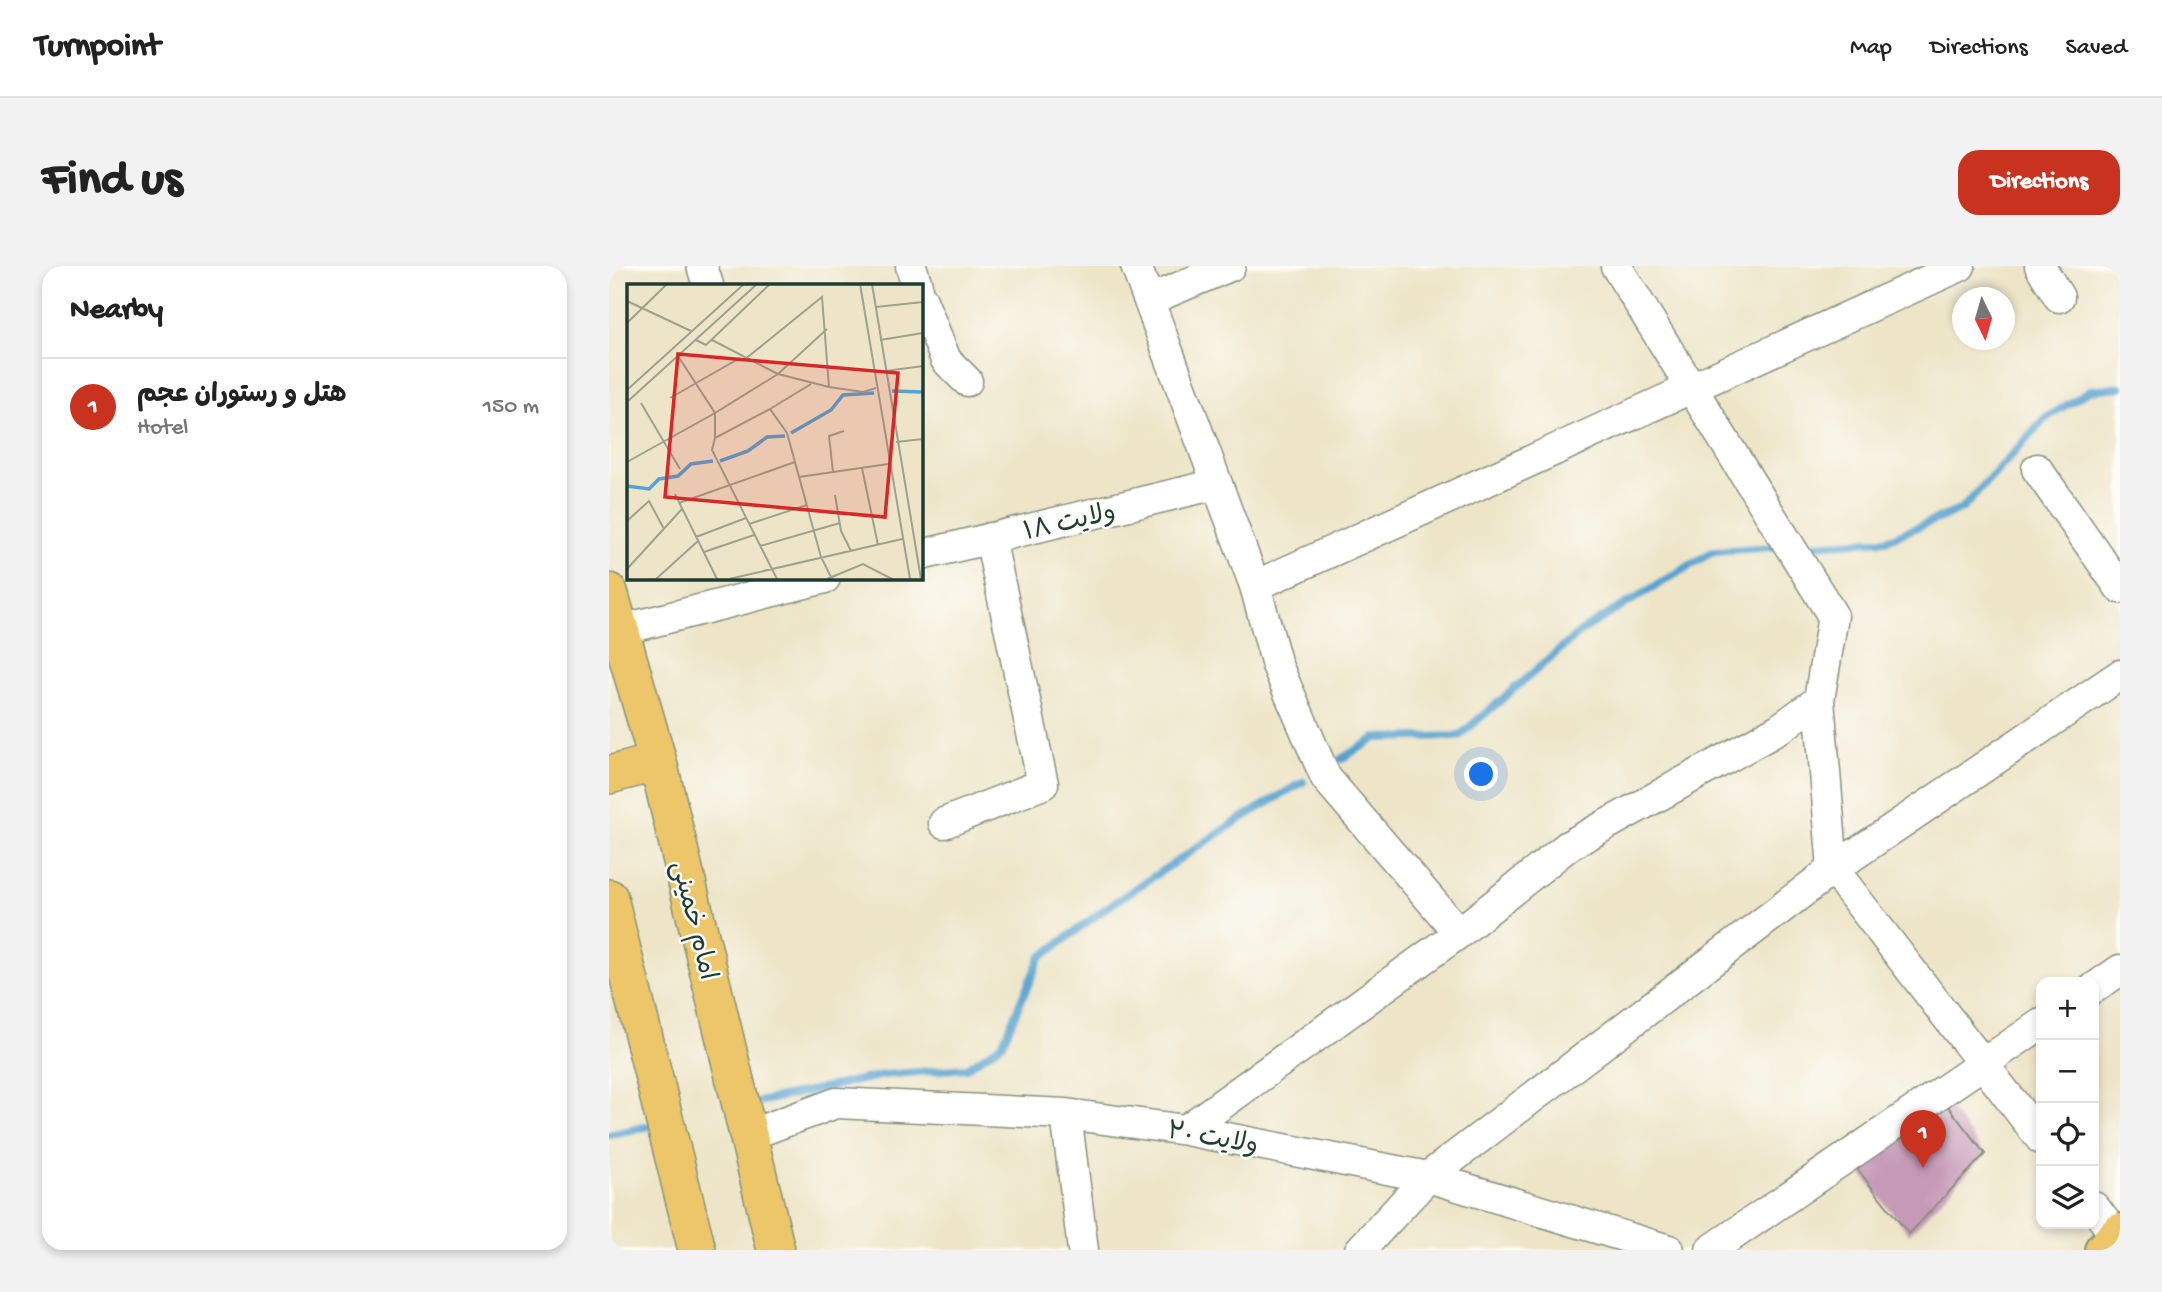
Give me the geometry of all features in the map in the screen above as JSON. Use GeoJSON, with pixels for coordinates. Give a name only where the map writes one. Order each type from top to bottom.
{"type":"FeatureCollection","features":[{"type":"Feature","properties":{"kind":"main road","name":"امام خمینی"},"geometry":{"type":"LineString","coordinates":[[609,592],[658,762],[776,1250]]}},
{"type":"Feature","properties":{"kind":"main road"},"geometry":{"type":"LineString","coordinates":[[609,775],[658,762]]}},
{"type":"Feature","properties":{"kind":"main road"},"geometry":{"type":"LineString","coordinates":[[609,898],[697,1250]]}},
{"type":"Feature","properties":{"kind":"street"},"geometry":{"type":"LineString","coordinates":[[702,266],[708,284]]}},
{"type":"Feature","properties":{"kind":"street"},"geometry":{"type":"LineString","coordinates":[[911,266],[917,284]]}},
{"type":"Feature","properties":{"kind":"street"},"geometry":{"type":"LineString","coordinates":[[1136,266],[1255,586],[1277,665],[1326,778],[1459,933]]}},
{"type":"Feature","properties":{"kind":"street"},"geometry":{"type":"LineString","coordinates":[[1149,300],[1230,266]]}},
{"type":"Feature","properties":{"kind":"street"},"geometry":{"type":"LineString","coordinates":[[1616,266],[1833,616],[1819,700],[1833,869],[2036,1133]]}},
{"type":"Feature","properties":{"kind":"street"},"geometry":{"type":"LineString","coordinates":[[1255,586],[1959,266]]}},
{"type":"Feature","properties":{"kind":"street"},"geometry":{"type":"LineString","coordinates":[[2040,266],[2059,297]]}},
{"type":"Feature","properties":{"kind":"street"},"geometry":{"type":"LineString","coordinates":[[922,300],[946,360],[967,381]]}},
{"type":"Feature","properties":{"kind":"street"},"geometry":{"type":"LineString","coordinates":[[2037,469],[2120,588]]}},
{"type":"Feature","properties":{"kind":"street","name":"ولایت ۱۸"},"geometry":{"type":"LineString","coordinates":[[922,555],[1217,484]]}},
{"type":"Feature","properties":{"kind":"street"},"geometry":{"type":"LineString","coordinates":[[944,823],[1043,784],[990,538]]}},
{"type":"Feature","properties":{"kind":"street"},"geometry":{"type":"LineString","coordinates":[[619,630],[806,580]]}},
{"type":"Feature","properties":{"kind":"street"},"geometry":{"type":"LineString","coordinates":[[1360,1250],[1428,1177],[1833,869],[2120,675]]}},
{"type":"Feature","properties":{"kind":"street"},"geometry":{"type":"LineString","coordinates":[[1186,1130],[1459,933],[1568,846],[1779,729],[1819,700]]}},
{"type":"Feature","properties":{"kind":"street"},"geometry":{"type":"LineString","coordinates":[[2099,985],[2120,970]]}},
{"type":"Feature","properties":{"kind":"street"},"geometry":{"type":"LineString","coordinates":[[1711,1250],[2036,1027]]}},
{"type":"Feature","properties":{"kind":"street","name":"ولایت ۲۰"},"geometry":{"type":"LineString","coordinates":[[749,1135],[836,1103],[1066,1114],[1186,1130],[1428,1177],[1664,1249]]}},
{"type":"Feature","properties":{"kind":"street"},"geometry":{"type":"LineString","coordinates":[[1066,1114],[1083,1250]]}},
{"type":"Feature","properties":{"kind":"street"},"geometry":{"type":"LineString","coordinates":[[2099,1215],[2114,1240]]}},
{"type":"Feature","properties":{"kind":"building"},"geometry":{"type":"Polygon","coordinates":[[[1940,1096],[1985,1154],[1909,1234],[1850,1160],[1940,1096]]]}},
{"type":"Feature","properties":{"kind":"waterway"},"geometry":{"type":"LineString","coordinates":[[1814,545],[1886,540],[1962,509],[2046,418],[2090,390],[2120,387]]}},
{"type":"Feature","properties":{"kind":"waterway"},"geometry":{"type":"LineString","coordinates":[[1341,759],[1376,738],[1459,736],[1584,629],[1714,551],[1775,547]]}},
{"type":"Feature","properties":{"kind":"waterway"},"geometry":{"type":"LineString","coordinates":[[758,1102],[884,1075],[966,1068],[1002,1044],[1040,958],[1106,908],[1242,818],[1303,782]]}},
{"type":"Feature","properties":{"kind":"waterway"},"geometry":{"type":"LineString","coordinates":[[609,1135],[649,1126]]}},
{"type":"Feature","properties":{"kind":"place","name":"هتل و رستوران عجم"},"geometry":{"type":"Point","coordinates":[1923,1168]}}]}
